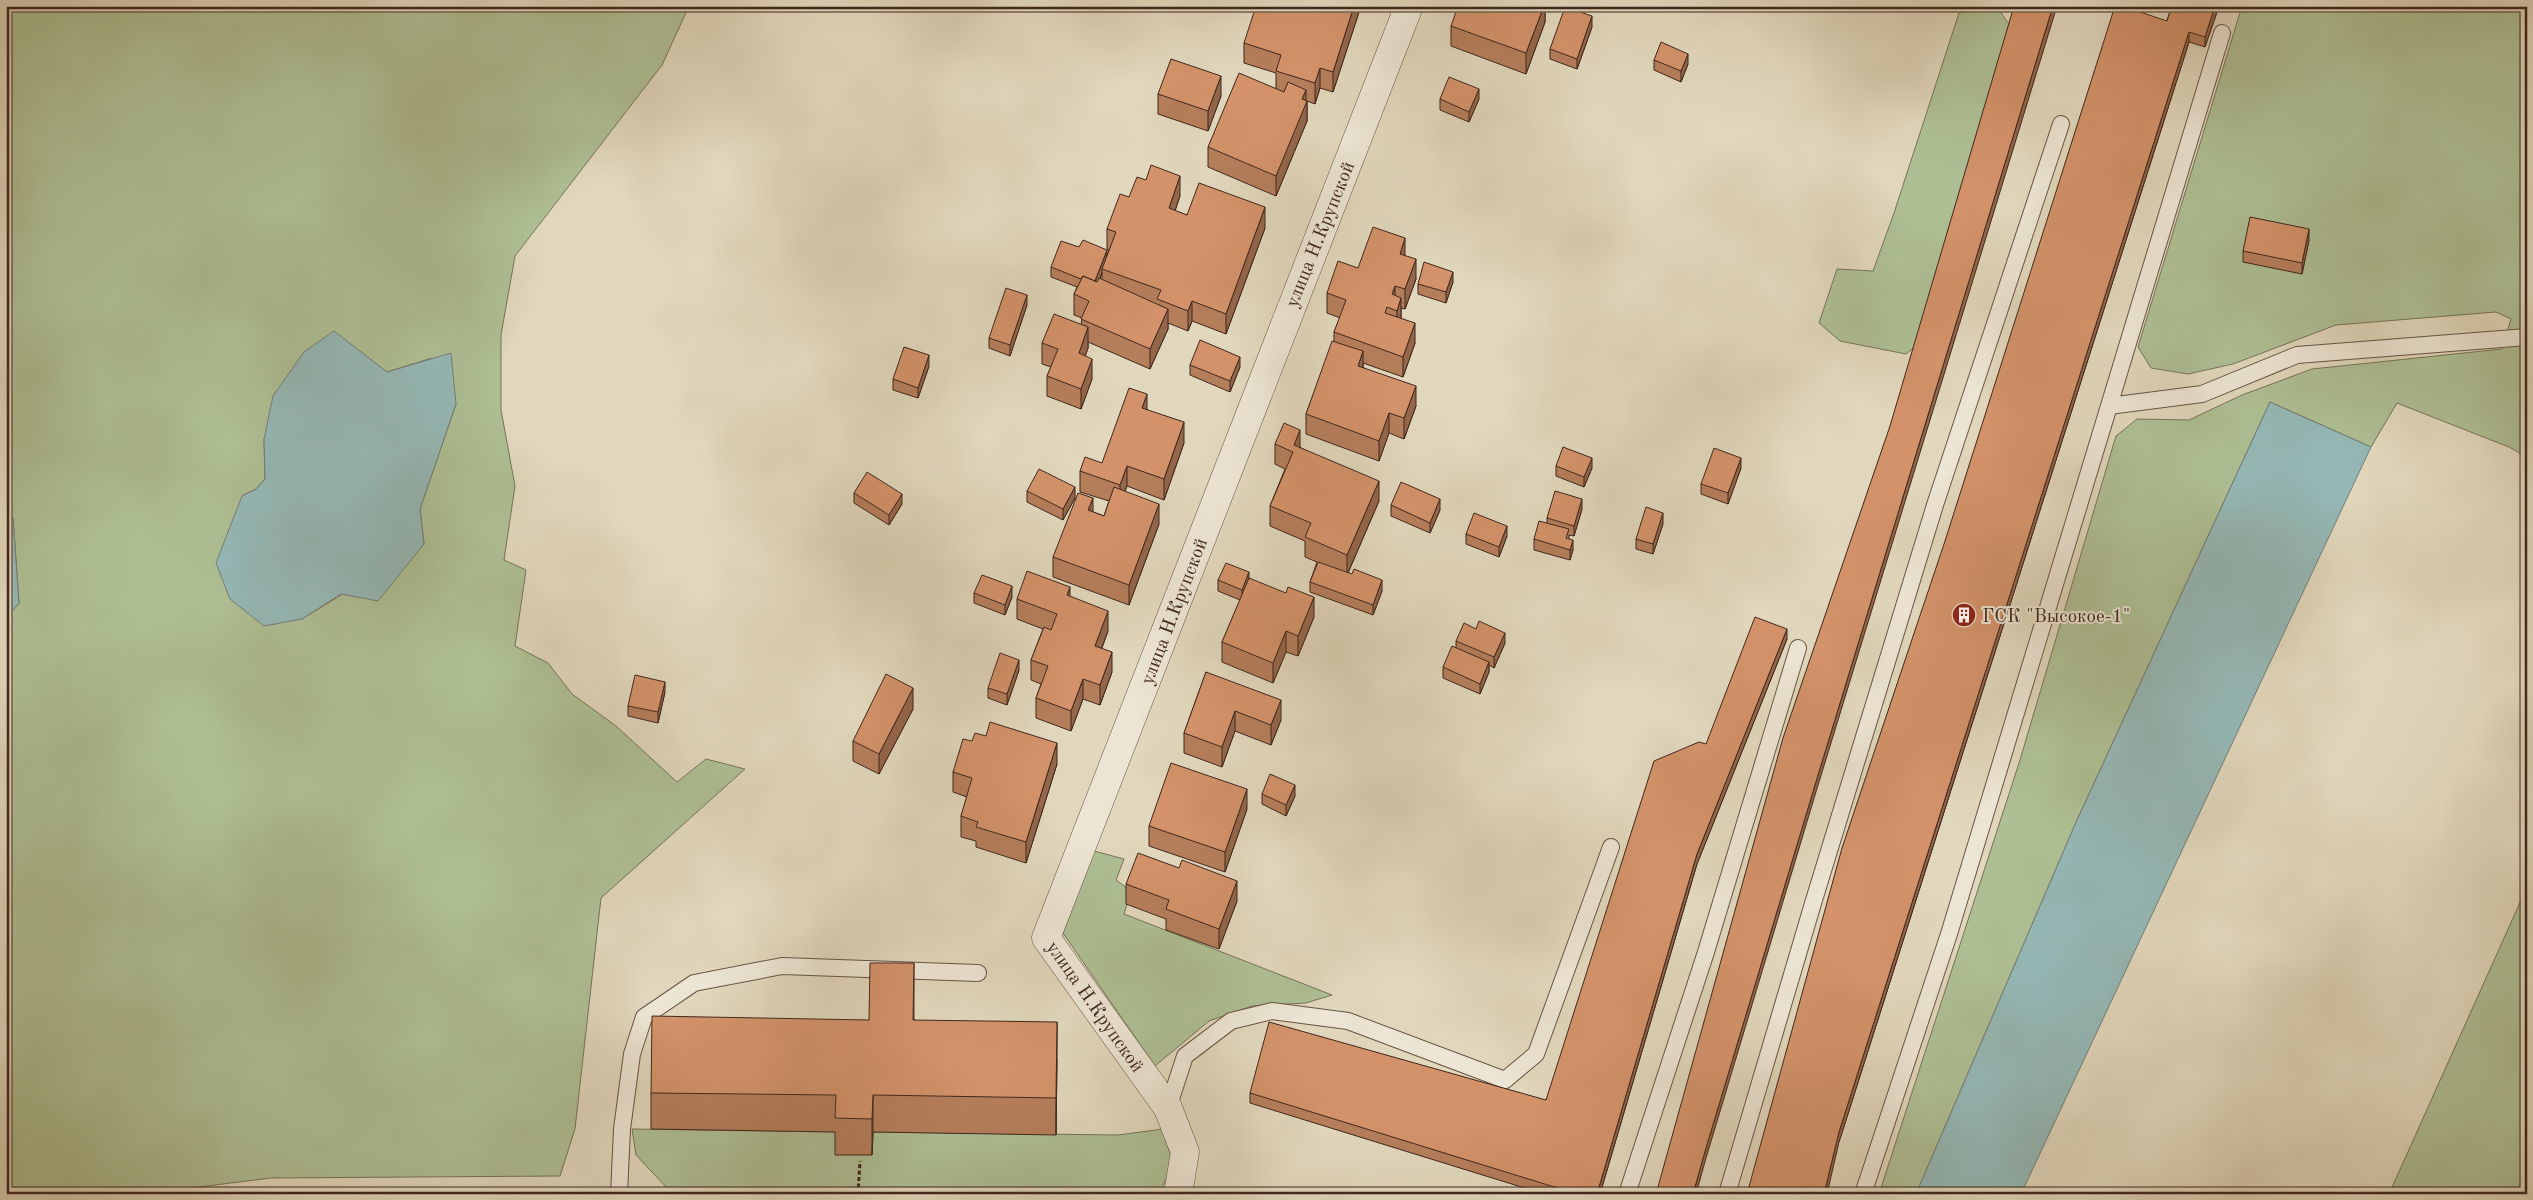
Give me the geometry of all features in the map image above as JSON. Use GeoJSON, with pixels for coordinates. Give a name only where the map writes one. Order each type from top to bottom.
{"type":"FeatureCollection","features":[{"type":"Feature","properties":{"kind":"street","name":"улица Н.Крупской"},"geometry":{"type":"LineString","coordinates":[[1178,1194],[1186,1152],[1168,1108],[1046,938],[1409,6]]}},
{"type":"Feature","properties":{"kind":"lane"},"geometry":{"type":"LineString","coordinates":[[1863,1194],[1949,934],[2222,33]]}},
{"type":"Feature","properties":{"kind":"lane"},"geometry":{"type":"LineString","coordinates":[[1727,1194],[1814,900],[1935,505],[2061,124]]}},
{"type":"Feature","properties":{"kind":"lane"},"geometry":{"type":"LineString","coordinates":[[2109,406],[2202,394],[2297,355],[2527,337]]}},
{"type":"Feature","properties":{"kind":"lane"},"geometry":{"type":"LineString","coordinates":[[1626,1194],[1706,952],[1798,648]]}},
{"type":"Feature","properties":{"kind":"lane"},"geometry":{"type":"LineString","coordinates":[[1168,1108],[1186,1056],[1232,1022],[1272,1011],[1348,1021],[1505,1080],[1536,1054],[1611,847]]}},
{"type":"Feature","properties":{"kind":"lane"},"geometry":{"type":"LineString","coordinates":[[619,1194],[622,1129],[632,1054],[644,1017],[694,983],[782,966],[978,972]]}},
{"type":"Feature","properties":{"kind":"path"},"geometry":{"type":"LineString","coordinates":[[858,1194],[860,1162]]}},
{"type":"Feature","properties":{"kind":"green space"},"geometry":{"type":"Polygon","coordinates":[[[6,6],[689,6],[662,65],[515,256],[501,335],[501,410],[515,486],[504,560],[526,570],[515,646],[548,663],[572,694],[616,726],[677,782],[706,759],[745,769],[601,898],[575,1129],[560,1176],[271,1178],[143,1194],[6,1194],[6,619],[19,603],[13,518],[6,514],[6,6]],[[334,332],[264,439],[265,479],[256,489],[242,496],[302,619],[424,544],[420,509],[456,404],[432,358],[387,372],[334,332]]]}},
{"type":"Feature","properties":{"kind":"green space"},"geometry":{"type":"Polygon","coordinates":[[[1996,6],[2011,27],[1917,345],[1906,354],[1840,341],[1819,323],[1837,269],[1873,271],[1894,213],[1959,13],[1996,6]]]}},
{"type":"Feature","properties":{"kind":"green space"},"geometry":{"type":"Polygon","coordinates":[[[2242,6],[2527,6],[2527,457],[2509,447],[2397,403],[2371,447],[2270,402],[2077,820],[1916,1194],[1879,1194],[2020,760],[2116,436],[2137,419],[2189,420],[2242,395],[2312,369],[2502,349],[2511,319],[2496,312],[2336,325],[2233,364],[2188,374],[2151,368],[2138,347],[2242,6]]]}},
{"type":"Feature","properties":{"kind":"green space"},"geometry":{"type":"Polygon","coordinates":[[[1094,851],[1124,859],[1116,880],[1131,891],[1124,914],[1332,995],[1306,1003],[1252,1006],[1209,1021],[1155,1066],[1063,933],[1094,851]]]}},
{"type":"Feature","properties":{"kind":"green space"},"geometry":{"type":"Polygon","coordinates":[[[2527,887],[2527,1194],[2389,1194],[2527,887]]]}},
{"type":"Feature","properties":{"kind":"green space"},"geometry":{"type":"Polygon","coordinates":[[[632,1129],[836,1132],[872,1155],[873,1132],[1118,1135],[1163,1129],[1173,1164],[1159,1194],[685,1194],[667,1188],[636,1155],[632,1129]]]}},
{"type":"Feature","properties":{"kind":"water"},"geometry":{"type":"Polygon","coordinates":[[[334,331],[387,372],[451,353],[456,404],[420,509],[424,544],[378,601],[341,594],[302,619],[264,626],[230,599],[216,563],[242,496],[256,489],[265,479],[264,439],[273,396],[304,352],[334,331]]]}},
{"type":"Feature","properties":{"kind":"water"},"geometry":{"type":"Polygon","coordinates":[[[2270,402],[2371,447],[2021,1194],[1916,1194],[2077,820],[2270,402]]]}},
{"type":"Feature","properties":{"kind":"water"},"geometry":{"type":"Polygon","coordinates":[[[6,514],[13,518],[19,603],[6,619],[6,514]]]}},
{"type":"Feature","properties":{"kind":"building"},"geometry":{"type":"Polygon","coordinates":[[[1256,6],[1354,6],[1333,72],[1320,68],[1315,83],[1276,71],[1281,55],[1244,43],[1256,6]]]}},
{"type":"Feature","properties":{"kind":"building"},"geometry":{"type":"Polygon","coordinates":[[[1458,6],[1544,6],[1526,53],[1451,26],[1458,6]]]}},
{"type":"Feature","properties":{"kind":"building"},"geometry":{"type":"Polygon","coordinates":[[[2014,6],[2053,6],[1815,785],[1693,1194],[1656,1194],[1783,738],[1890,426],[2014,6]]]}},
{"type":"Feature","properties":{"kind":"building","name":"ГСК \"Высокое-1\""},"geometry":{"type":"Polygon","coordinates":[[[2115,6],[2122,6],[2167,21],[2172,6],[2215,6],[2205,37],[2189,32],[1839,1132],[1824,1194],[1747,1194],[1842,848],[1945,541],[2115,6]]]}},
{"type":"Feature","properties":{"kind":"building"},"geometry":{"type":"Polygon","coordinates":[[[1565,7],[1592,16],[1577,59],[1550,49],[1565,7]]]}},
{"type":"Feature","properties":{"kind":"building"},"geometry":{"type":"Polygon","coordinates":[[[1661,42],[1688,54],[1681,71],[1654,60],[1661,42]]]}},
{"type":"Feature","properties":{"kind":"building"},"geometry":{"type":"Polygon","coordinates":[[[1171,59],[1221,76],[1208,111],[1158,94],[1171,59]]]}},
{"type":"Feature","properties":{"kind":"building"},"geometry":{"type":"Polygon","coordinates":[[[1239,73],[1284,92],[1288,82],[1306,90],[1302,99],[1307,101],[1276,176],[1208,147],[1239,73]]]}},
{"type":"Feature","properties":{"kind":"building"},"geometry":{"type":"Polygon","coordinates":[[[1449,77],[1479,89],[1469,112],[1440,99],[1449,77]]]}},
{"type":"Feature","properties":{"kind":"building"},"geometry":{"type":"Polygon","coordinates":[[[1151,165],[1180,176],[1169,208],[1187,215],[1199,183],[1265,207],[1226,314],[1192,301],[1188,311],[1157,299],[1161,290],[1102,269],[1116,232],[1107,229],[1120,194],[1129,197],[1137,177],[1146,180],[1151,165]]]}},
{"type":"Feature","properties":{"kind":"building"},"geometry":{"type":"Polygon","coordinates":[[[2250,217],[2309,229],[2302,263],[2243,251],[2250,217]]]}},
{"type":"Feature","properties":{"kind":"building"},"geometry":{"type":"Polygon","coordinates":[[[1373,227],[1405,238],[1400,254],[1416,259],[1405,289],[1395,286],[1392,294],[1401,298],[1397,311],[1387,307],[1385,313],[1415,323],[1403,357],[1334,332],[1346,300],[1327,293],[1338,261],[1358,268],[1373,227]]]}},
{"type":"Feature","properties":{"kind":"building"},"geometry":{"type":"Polygon","coordinates":[[[1083,240],[1107,250],[1095,281],[1083,276],[1081,279],[1051,267],[1061,241],[1079,247],[1083,240]]]}},
{"type":"Feature","properties":{"kind":"building"},"geometry":{"type":"Polygon","coordinates":[[[1424,262],[1453,272],[1446,292],[1418,284],[1424,262]]]}},
{"type":"Feature","properties":{"kind":"building"},"geometry":{"type":"Polygon","coordinates":[[[1083,276],[1097,282],[1099,278],[1168,309],[1150,349],[1081,319],[1089,301],[1074,294],[1083,276]]]}},
{"type":"Feature","properties":{"kind":"building"},"geometry":{"type":"Polygon","coordinates":[[[1006,288],[1027,295],[1010,345],[989,338],[1006,288]]]}},
{"type":"Feature","properties":{"kind":"building"},"geometry":{"type":"Polygon","coordinates":[[[1054,314],[1088,327],[1079,353],[1092,359],[1081,389],[1047,376],[1058,349],[1042,343],[1054,314]]]}},
{"type":"Feature","properties":{"kind":"building"},"geometry":{"type":"Polygon","coordinates":[[[1200,340],[1240,357],[1230,381],[1190,365],[1200,340]]]}},
{"type":"Feature","properties":{"kind":"building"},"geometry":{"type":"Polygon","coordinates":[[[1332,341],[1363,351],[1358,366],[1416,386],[1404,418],[1389,413],[1379,441],[1306,414],[1332,341]]]}},
{"type":"Feature","properties":{"kind":"building"},"geometry":{"type":"Polygon","coordinates":[[[904,347],[929,355],[918,388],[893,379],[904,347]]]}},
{"type":"Feature","properties":{"kind":"building"},"geometry":{"type":"Polygon","coordinates":[[[1129,388],[1147,394],[1142,408],[1184,422],[1164,479],[1127,466],[1120,485],[1080,471],[1085,457],[1102,463],[1129,388]]]}},
{"type":"Feature","properties":{"kind":"building"},"geometry":{"type":"Polygon","coordinates":[[[1284,423],[1300,430],[1294,445],[1379,481],[1347,555],[1305,537],[1311,523],[1270,506],[1293,452],[1275,444],[1284,423]]]}},
{"type":"Feature","properties":{"kind":"building"},"geometry":{"type":"Polygon","coordinates":[[[1563,447],[1592,458],[1584,477],[1556,466],[1563,447]]]}},
{"type":"Feature","properties":{"kind":"building"},"geometry":{"type":"Polygon","coordinates":[[[1714,448],[1741,458],[1728,493],[1701,484],[1714,448]]]}},
{"type":"Feature","properties":{"kind":"building"},"geometry":{"type":"Polygon","coordinates":[[[1039,469],[1075,487],[1063,509],[1027,491],[1039,469]]]}},
{"type":"Feature","properties":{"kind":"building"},"geometry":{"type":"Polygon","coordinates":[[[867,472],[902,494],[889,515],[854,493],[867,472]]]}},
{"type":"Feature","properties":{"kind":"building"},"geometry":{"type":"Polygon","coordinates":[[[1401,482],[1440,499],[1430,523],[1391,505],[1401,482]]]}},
{"type":"Feature","properties":{"kind":"building"},"geometry":{"type":"Polygon","coordinates":[[[1114,487],[1159,504],[1129,585],[1053,557],[1078,493],[1093,498],[1088,510],[1104,516],[1114,487]]]}},
{"type":"Feature","properties":{"kind":"building"},"geometry":{"type":"Polygon","coordinates":[[[1555,491],[1582,499],[1574,526],[1547,518],[1555,491]]]}},
{"type":"Feature","properties":{"kind":"building"},"geometry":{"type":"Polygon","coordinates":[[[1646,507],[1663,513],[1653,544],[1636,539],[1646,507]]]}},
{"type":"Feature","properties":{"kind":"building"},"geometry":{"type":"Polygon","coordinates":[[[1474,513],[1507,526],[1499,547],[1466,534],[1474,513]]]}},
{"type":"Feature","properties":{"kind":"building"},"geometry":{"type":"Polygon","coordinates":[[[1539,521],[1569,529],[1566,538],[1573,540],[1570,550],[1534,539],[1539,521]]]}},
{"type":"Feature","properties":{"kind":"building"},"geometry":{"type":"Polygon","coordinates":[[[1318,562],[1352,574],[1354,569],[1382,580],[1373,605],[1310,582],[1318,562]]]}},
{"type":"Feature","properties":{"kind":"building"},"geometry":{"type":"Polygon","coordinates":[[[1226,563],[1249,572],[1242,590],[1218,580],[1226,563]]]}},
{"type":"Feature","properties":{"kind":"building"},"geometry":{"type":"Polygon","coordinates":[[[1027,571],[1070,587],[1067,595],[1108,611],[1095,646],[1112,652],[1100,685],[1083,679],[1071,711],[1036,698],[1048,666],[1031,660],[1044,627],[1051,630],[1057,614],[1017,599],[1027,571]]]}},
{"type":"Feature","properties":{"kind":"building"},"geometry":{"type":"Polygon","coordinates":[[[982,575],[1012,586],[1005,605],[974,593],[982,575]]]}},
{"type":"Feature","properties":{"kind":"building"},"geometry":{"type":"Polygon","coordinates":[[[1249,578],[1286,593],[1288,587],[1314,597],[1298,636],[1286,631],[1273,663],[1222,642],[1249,578]]]}},
{"type":"Feature","properties":{"kind":"building"},"geometry":{"type":"Polygon","coordinates":[[[1755,617],[1787,629],[1697,854],[1597,1194],[1577,1194],[1250,1093],[1269,1022],[1546,1100],[1654,761],[1699,742],[1706,744],[1755,617]]]}},
{"type":"Feature","properties":{"kind":"building"},"geometry":{"type":"Polygon","coordinates":[[[1479,621],[1505,633],[1494,657],[1456,641],[1464,623],[1476,629],[1479,621]]]}},
{"type":"Feature","properties":{"kind":"building"},"geometry":{"type":"Polygon","coordinates":[[[1452,646],[1489,662],[1480,684],[1443,667],[1452,646]]]}},
{"type":"Feature","properties":{"kind":"building"},"geometry":{"type":"Polygon","coordinates":[[[1000,653],[1019,660],[1007,694],[988,688],[1000,653]]]}},
{"type":"Feature","properties":{"kind":"building"},"geometry":{"type":"Polygon","coordinates":[[[1206,672],[1281,700],[1271,725],[1235,711],[1222,747],[1184,733],[1206,672]]]}},
{"type":"Feature","properties":{"kind":"building"},"geometry":{"type":"Polygon","coordinates":[[[886,674],[913,688],[879,754],[853,741],[886,674]]]}},
{"type":"Feature","properties":{"kind":"building"},"geometry":{"type":"Polygon","coordinates":[[[635,675],[665,682],[658,712],[628,706],[635,675]]]}},
{"type":"Feature","properties":{"kind":"building"},"geometry":{"type":"Polygon","coordinates":[[[990,722],[1057,743],[1026,842],[976,827],[978,822],[961,816],[972,778],[953,772],[963,739],[972,741],[975,733],[986,736],[990,722]]]}},
{"type":"Feature","properties":{"kind":"building"},"geometry":{"type":"Polygon","coordinates":[[[1171,763],[1247,789],[1225,852],[1149,826],[1171,763]]]}},
{"type":"Feature","properties":{"kind":"building"},"geometry":{"type":"Polygon","coordinates":[[[1270,774],[1295,785],[1286,805],[1262,794],[1270,774]]]}},
{"type":"Feature","properties":{"kind":"building"},"geometry":{"type":"Polygon","coordinates":[[[1138,853],[1179,868],[1182,860],[1237,881],[1219,929],[1166,909],[1169,900],[1126,884],[1138,853]]]}},
{"type":"Feature","properties":{"kind":"building"},"geometry":{"type":"Polygon","coordinates":[[[870,963],[914,963],[913,1020],[1057,1022],[1056,1098],[873,1095],[872,1119],[835,1118],[836,1095],[651,1093],[652,1016],[869,1020],[870,963]]]}},
{"type":"Feature","properties":{"kind":"place","name":"ГСК \"Высокое-1\""},"geometry":{"type":"Point","coordinates":[1964,615]}}]}
